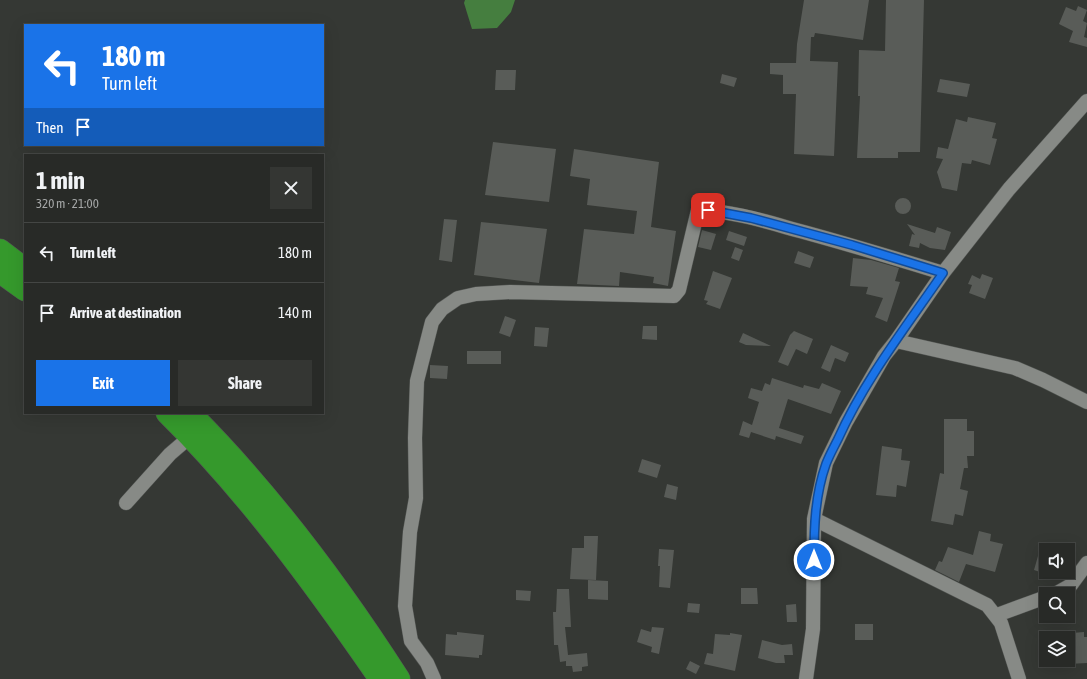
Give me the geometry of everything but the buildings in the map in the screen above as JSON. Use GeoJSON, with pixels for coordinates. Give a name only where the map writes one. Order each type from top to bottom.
{"type":"FeatureCollection","features":[{"type":"Feature","properties":{"kind":"highway"},"geometry":{"type":"LineString","coordinates":[[0,250],[24,269]]}},
{"type":"Feature","properties":{"kind":"highway"},"geometry":{"type":"LineString","coordinates":[[0,272],[24,289]]}},
{"type":"Feature","properties":{"kind":"highway"},"geometry":{"type":"LineString","coordinates":[[168,414],[208,454],[274,532],[380,679]]}},
{"type":"Feature","properties":{"kind":"highway"},"geometry":{"type":"LineString","coordinates":[[191,414],[238,462],[268,497],[362,621],[399,679]]}},
{"type":"Feature","properties":{"kind":"street"},"geometry":{"type":"LineString","coordinates":[[806,679],[813,629],[814,519],[826,463],[846,422],[884,356],[943,273],[1008,189],[1087,101]]}},
{"type":"Feature","properties":{"kind":"street"},"geometry":{"type":"LineString","coordinates":[[434,679],[427,663],[411,641],[405,606],[410,532],[416,498],[415,438],[417,381],[432,322],[442,309],[458,298],[476,294],[510,292],[674,296],[678,290],[698,210],[714,210],[751,218],[852,245],[943,273]]}},
{"type":"Feature","properties":{"kind":"street"},"geometry":{"type":"LineString","coordinates":[[896,341],[1014,368],[1043,380],[1087,402]]}},
{"type":"Feature","properties":{"kind":"street"},"geometry":{"type":"LineString","coordinates":[[126,503],[170,454],[191,436]]}},
{"type":"Feature","properties":{"kind":"street"},"geometry":{"type":"LineString","coordinates":[[814,519],[988,605],[997,615],[1001,623],[1019,679]]}},
{"type":"Feature","properties":{"kind":"street"},"geometry":{"type":"LineString","coordinates":[[1067,587],[1071,585],[1087,563]]}},
{"type":"Feature","properties":{"kind":"street"},"geometry":{"type":"LineString","coordinates":[[997,615],[1039,600]]}},
{"type":"Feature","properties":{"kind":"green space"},"geometry":{"type":"Polygon","coordinates":[[[465,0],[515,0],[511,12],[497,28],[472,29],[464,3],[465,0]]]}},
{"type":"Feature","properties":{"kind":"route"},"geometry":{"type":"LineString","coordinates":[[708,210],[751,218],[852,245],[943,273],[884,356],[846,422],[826,463],[814,519],[814,560]]}}]}
